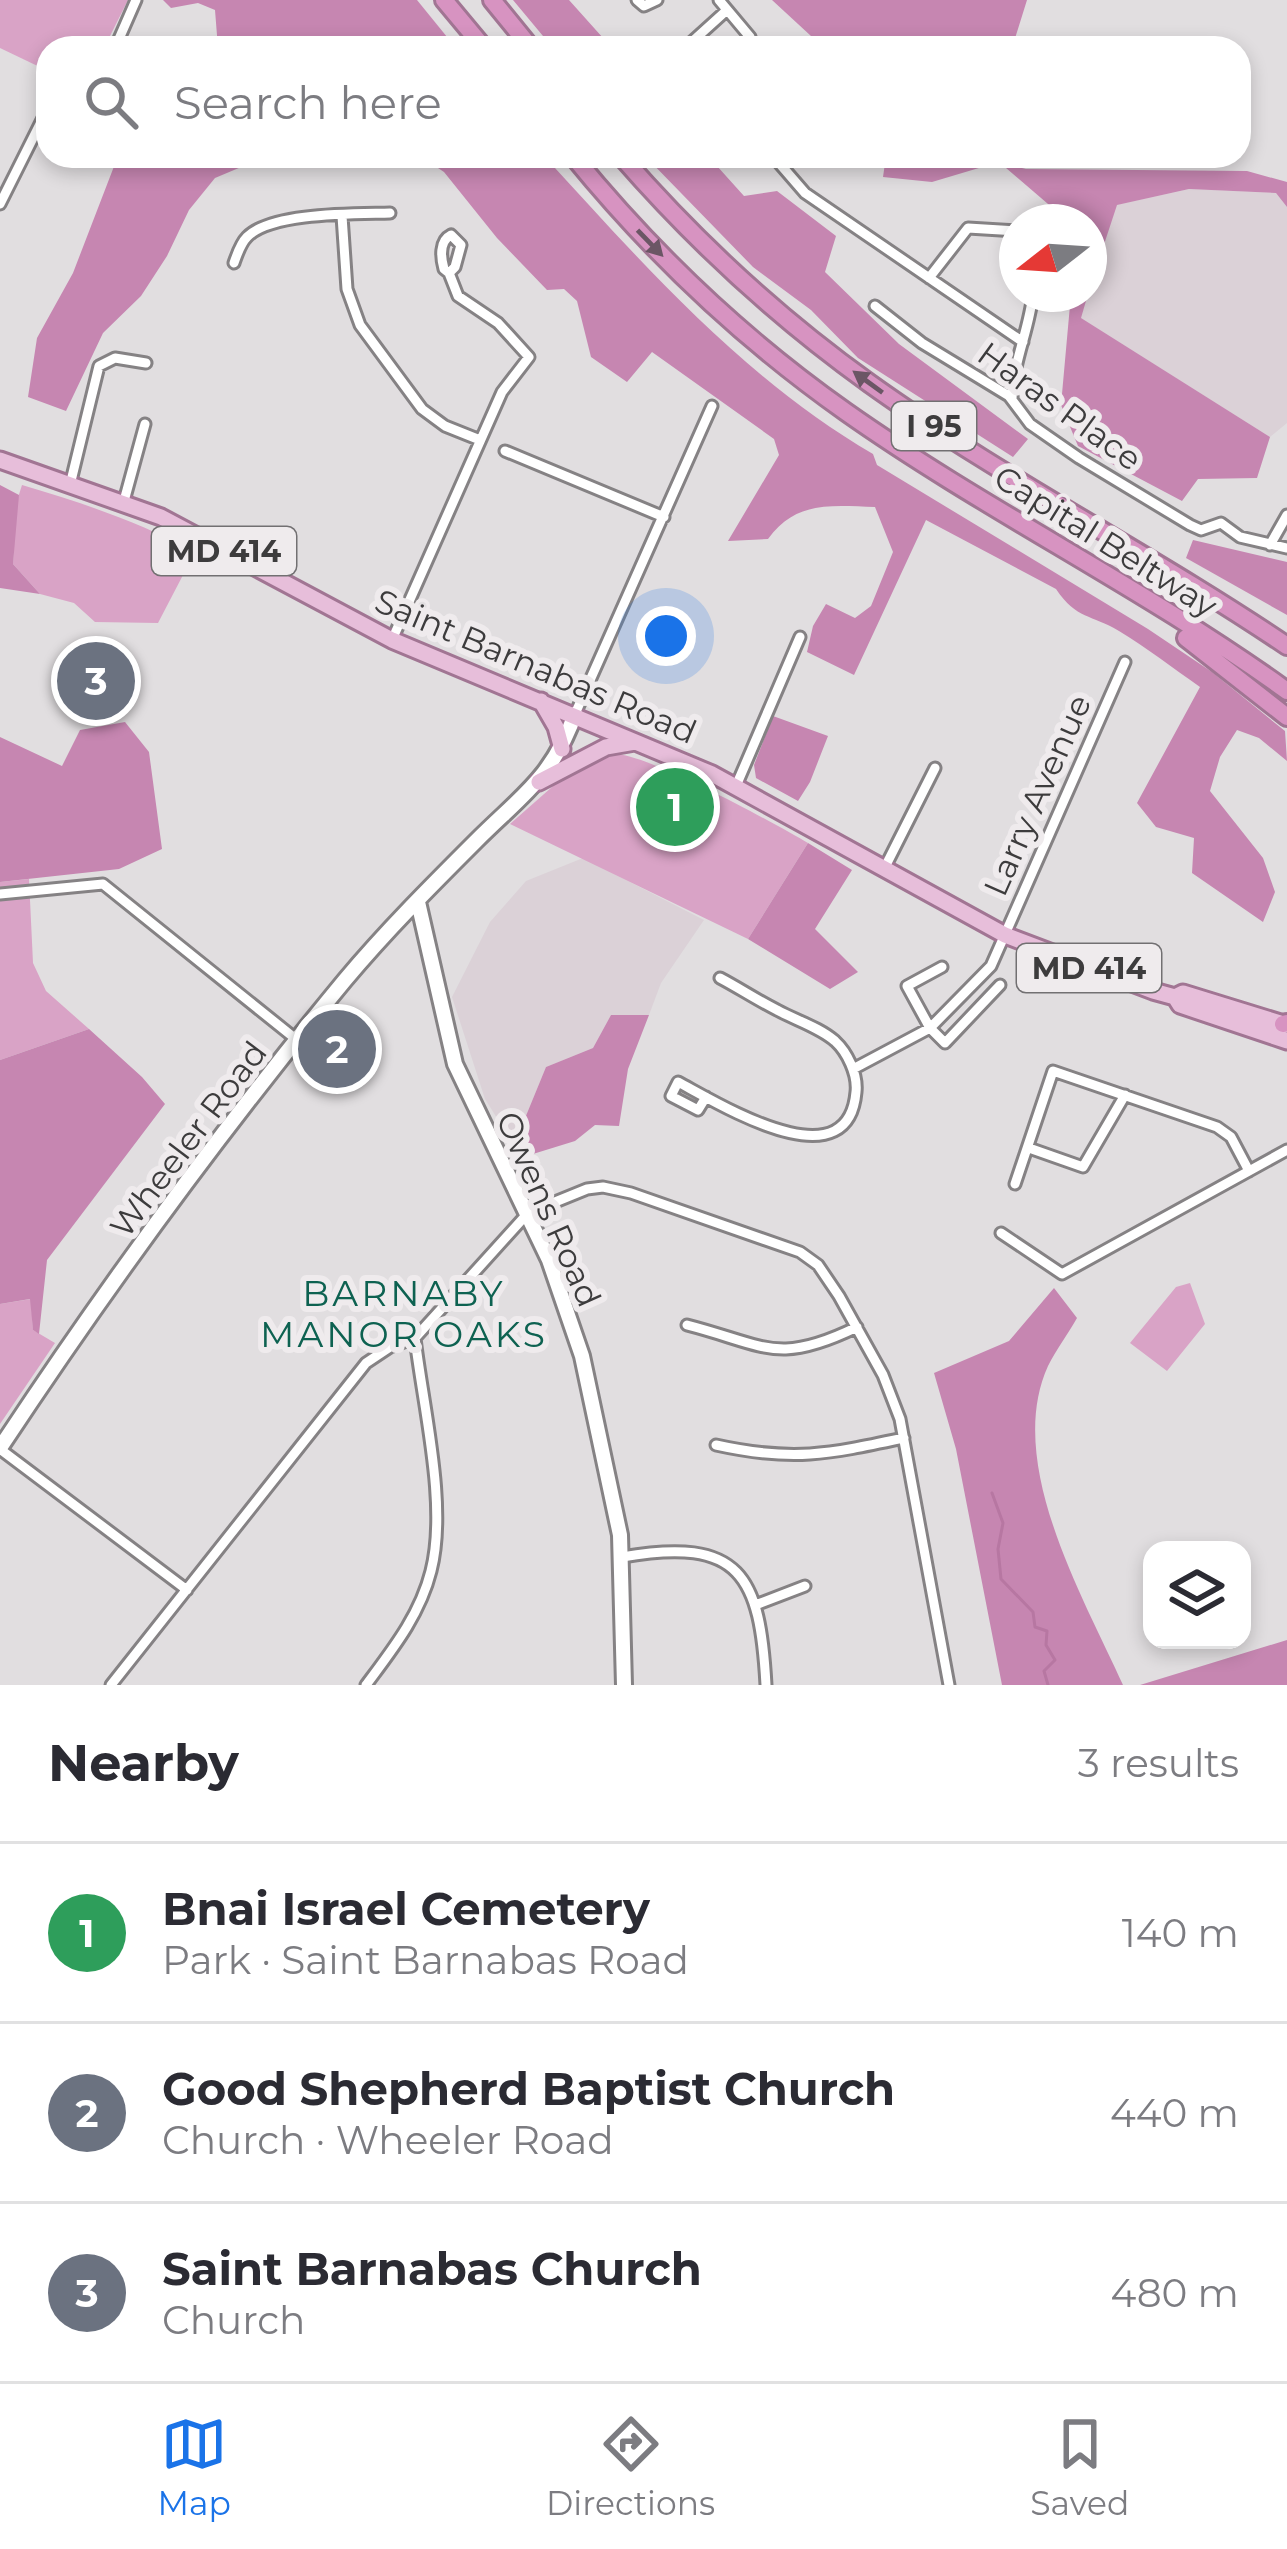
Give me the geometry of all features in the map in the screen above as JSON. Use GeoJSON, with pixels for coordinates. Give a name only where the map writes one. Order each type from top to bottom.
{"type":"FeatureCollection","features":[{"type":"Feature","properties":{"kind":"highway"},"geometry":{"type":"LineString","coordinates":[[444,0],[474,36]]}},
{"type":"Feature","properties":{"kind":"highway"},"geometry":{"type":"LineString","coordinates":[[492,0],[522,36]]}},
{"type":"Feature","properties":{"kind":"highway","name":"Capital Beltway"},"geometry":{"type":"LineString","coordinates":[[583,168],[660,253],[751,338],[847,412],[1287,691]]}},
{"type":"Feature","properties":{"kind":"highway","name":"Capital Beltway"},"geometry":{"type":"LineString","coordinates":[[632,168],[724,264],[872,385],[1287,646]]}},
{"type":"Feature","properties":{"kind":"highway"},"geometry":{"type":"LineString","coordinates":[[987,502],[1205,651],[1287,717]]}},
{"type":"Feature","properties":{"kind":"main road","name":"Saint Barnabas Road"},"geometry":{"type":"LineString","coordinates":[[0,460],[124,501],[392,640],[736,786],[1002,942],[1175,997],[1184,993],[1286,1028]]}},
{"type":"Feature","properties":{"kind":"main road"},"geometry":{"type":"LineString","coordinates":[[539,699],[556,727],[562,749]]}},
{"type":"Feature","properties":{"kind":"main road","name":"Wheeler Road"},"geometry":{"type":"LineString","coordinates":[[0,1448],[111,1286],[297,1040],[370,951],[539,782],[562,749],[575,714]]}},
{"type":"Feature","properties":{"kind":"main road"},"geometry":{"type":"LineString","coordinates":[[539,782],[606,747],[640,742]]}},
{"type":"Feature","properties":{"kind":"main road","name":"Owens Road"},"geometry":{"type":"LineString","coordinates":[[418,902],[455,1064],[549,1259],[582,1356],[611,1478],[622,1557],[624,1685]]}},
{"type":"Feature","properties":{"kind":"street"},"geometry":{"type":"LineString","coordinates":[[120,36],[136,0]]}},
{"type":"Feature","properties":{"kind":"street"},"geometry":{"type":"LineString","coordinates":[[637,0],[644,6],[657,0]]}},
{"type":"Feature","properties":{"kind":"street"},"geometry":{"type":"LineString","coordinates":[[718,0],[749,36]]}},
{"type":"Feature","properties":{"kind":"street"},"geometry":{"type":"LineString","coordinates":[[698,36],[727,10]]}},
{"type":"Feature","properties":{"kind":"street"},"geometry":{"type":"LineString","coordinates":[[0,204],[36,132]]}},
{"type":"Feature","properties":{"kind":"street"},"geometry":{"type":"LineString","coordinates":[[783,168],[805,193],[1023,342]]}},
{"type":"Feature","properties":{"kind":"street"},"geometry":{"type":"LineString","coordinates":[[234,263],[244,239],[267,226],[291,219],[390,212]]}},
{"type":"Feature","properties":{"kind":"street"},"geometry":{"type":"LineString","coordinates":[[342,216],[347,289],[360,325],[422,409],[445,427],[480,440]]}},
{"type":"Feature","properties":{"kind":"street"},"geometry":{"type":"LineString","coordinates":[[929,278],[968,228],[999,230]]}},
{"type":"Feature","properties":{"kind":"street"},"geometry":{"type":"LineString","coordinates":[[392,640],[502,392],[529,357],[498,323],[458,296],[449,273]]}},
{"type":"Feature","properties":{"kind":"street","name":"Haras Place"},"geometry":{"type":"LineString","coordinates":[[875,306],[922,343],[1012,399],[1030,424],[1190,525],[1201,530],[1221,523],[1240,537],[1287,548]]}},
{"type":"Feature","properties":{"kind":"street"},"geometry":{"type":"LineString","coordinates":[[1012,399],[1012,370],[1031,312]]}},
{"type":"Feature","properties":{"kind":"street"},"geometry":{"type":"LineString","coordinates":[[70,485],[99,366],[115,358],[146,363]]}},
{"type":"Feature","properties":{"kind":"street"},"geometry":{"type":"LineString","coordinates":[[575,714],[712,406]]}},
{"type":"Feature","properties":{"kind":"street"},"geometry":{"type":"LineString","coordinates":[[124,501],[145,424]]}},
{"type":"Feature","properties":{"kind":"street"},"geometry":{"type":"LineString","coordinates":[[505,451],[664,517]]}},
{"type":"Feature","properties":{"kind":"street"},"geometry":{"type":"LineString","coordinates":[[1270,545],[1287,515]]}},
{"type":"Feature","properties":{"kind":"street"},"geometry":{"type":"LineString","coordinates":[[736,786],[800,637]]}},
{"type":"Feature","properties":{"kind":"street","name":"Larry Avenue"},"geometry":{"type":"LineString","coordinates":[[930,1028],[983,976],[1002,942],[1125,662]]}},
{"type":"Feature","properties":{"kind":"street"},"geometry":{"type":"LineString","coordinates":[[884,869],[935,768]]}},
{"type":"Feature","properties":{"kind":"street"},"geometry":{"type":"LineString","coordinates":[[0,894],[103,884],[297,1040]]}},
{"type":"Feature","properties":{"kind":"street"},"geometry":{"type":"LineString","coordinates":[[942,967],[907,986],[930,1028],[945,1042],[1000,985]]}},
{"type":"Feature","properties":{"kind":"street"},"geometry":{"type":"LineString","coordinates":[[678,1082],[776,1129],[820,1137],[840,1126],[853,1105],[853,1069],[834,1041],[720,978]]}},
{"type":"Feature","properties":{"kind":"street"},"geometry":{"type":"LineString","coordinates":[[853,1069],[930,1028]]}},
{"type":"Feature","properties":{"kind":"street"},"geometry":{"type":"LineString","coordinates":[[1015,1184],[1053,1071],[1217,1127],[1231,1137],[1249,1172]]}},
{"type":"Feature","properties":{"kind":"street"},"geometry":{"type":"LineString","coordinates":[[1029,1148],[1083,1167],[1125,1095]]}},
{"type":"Feature","properties":{"kind":"street"},"geometry":{"type":"LineString","coordinates":[[1001,1233],[1062,1274],[1287,1150]]}},
{"type":"Feature","properties":{"kind":"street"},"geometry":{"type":"LineString","coordinates":[[111,1685],[355,1375],[375,1356],[415,1338],[528,1213],[603,1187],[785,1245],[810,1259],[828,1277],[890,1393],[904,1438],[950,1685]]}},
{"type":"Feature","properties":{"kind":"street"},"geometry":{"type":"LineString","coordinates":[[687,1325],[778,1351],[807,1347],[857,1327]]}},
{"type":"Feature","properties":{"kind":"street"},"geometry":{"type":"LineString","coordinates":[[366,1685],[408,1627],[431,1571],[438,1507],[415,1338]]}},
{"type":"Feature","properties":{"kind":"street"},"geometry":{"type":"LineString","coordinates":[[716,1445],[784,1457],[904,1438]]}},
{"type":"Feature","properties":{"kind":"street"},"geometry":{"type":"LineString","coordinates":[[0,1448],[187,1590]]}},
{"type":"Feature","properties":{"kind":"street"},"geometry":{"type":"LineString","coordinates":[[622,1557],[680,1549],[710,1556],[739,1577],[758,1604],[766,1685]]}},
{"type":"Feature","properties":{"kind":"street"},"geometry":{"type":"LineString","coordinates":[[758,1604],[806,1586]]}},
{"type":"Feature","properties":{"kind":"shaded area"},"geometry":{"type":"Polygon","coordinates":[[[0,0],[128,0],[110,36],[36,36],[36,65],[0,48],[0,0]]]}},
{"type":"Feature","properties":{"kind":"shaded area"},"geometry":{"type":"Polygon","coordinates":[[[163,0],[417,0],[446,36],[217,36],[215,10],[198,3],[171,8],[163,0]]]}},
{"type":"Feature","properties":{"kind":"shaded area"},"geometry":{"type":"Polygon","coordinates":[[[513,0],[569,0],[601,36],[543,36],[513,0]]]}},
{"type":"Feature","properties":{"kind":"shaded area"},"geometry":{"type":"Polygon","coordinates":[[[772,0],[1027,0],[1016,36],[811,36],[772,0]]]}},
{"type":"Feature","properties":{"kind":"shaded area"},"geometry":{"type":"Polygon","coordinates":[[[113,168],[239,168],[215,178],[189,210],[141,296],[103,333],[66,411],[28,397],[37,338],[73,273],[113,168]]]}},
{"type":"Feature","properties":{"kind":"shaded area"},"geometry":{"type":"Polygon","coordinates":[[[438,168],[555,168],[698,318],[781,391],[873,454],[877,465],[1212,672],[1285,731],[1287,761],[1259,738],[1237,730],[1220,757],[1210,791],[1263,858],[1275,892],[1263,922],[1192,873],[1194,838],[1156,827],[1137,803],[1200,687],[1119,631],[1078,611],[1056,589],[926,520],[854,675],[807,652],[813,626],[826,604],[855,618],[871,606],[893,552],[875,507],[803,511],[768,539],[728,541],[779,455],[774,439],[652,352],[627,382],[591,357],[577,301],[564,289],[547,290],[438,168]]]}},
{"type":"Feature","properties":{"kind":"shaded area"},"geometry":{"type":"Polygon","coordinates":[[[657,168],[719,168],[744,196],[777,191],[836,236],[825,272],[899,344],[1028,439],[1013,457],[858,358],[811,310],[753,267],[657,168]]]}},
{"type":"Feature","properties":{"kind":"shaded area"},"geometry":{"type":"Polygon","coordinates":[[[884,168],[979,168],[932,182],[883,177],[884,168]]]}},
{"type":"Feature","properties":{"kind":"shaded area"},"geometry":{"type":"Polygon","coordinates":[[[1006,168],[1247,171],[1287,182],[1287,207],[1276,193],[1189,189],[1117,205],[1107,235],[1107,204],[1048,204],[1006,168]]]}},
{"type":"Feature","properties":{"kind":"shaded area"},"geometry":{"type":"Polygon","coordinates":[[[1189,189],[1276,193],[1287,207],[1287,423],[1270,437],[1080,318],[1082,312],[1107,312],[1107,233],[1116,205],[1189,189]]]}},
{"type":"Feature","properties":{"kind":"shaded area"},"geometry":{"type":"Polygon","coordinates":[[[1069,312],[1083,312],[1081,318],[1270,437],[1257,478],[1198,479],[1182,501],[1078,446],[1061,405],[1069,312]]]}},
{"type":"Feature","properties":{"kind":"shaded area"},"geometry":{"type":"Polygon","coordinates":[[[0,485],[19,495],[13,564],[40,594],[0,588],[0,485]]]}},
{"type":"Feature","properties":{"kind":"shaded area"},"geometry":{"type":"Polygon","coordinates":[[[22,485],[110,514],[195,552],[158,623],[95,622],[74,603],[40,594],[13,564],[16,504],[22,485]]]}},
{"type":"Feature","properties":{"kind":"shaded area"},"geometry":{"type":"Polygon","coordinates":[[[1193,540],[1287,562],[1287,615],[1186,558],[1193,540]]]}},
{"type":"Feature","properties":{"kind":"shaded area"},"geometry":{"type":"Polygon","coordinates":[[[773,716],[828,736],[798,801],[756,778],[754,765],[773,716]]]}},
{"type":"Feature","properties":{"kind":"shaded area"},"geometry":{"type":"Polygon","coordinates":[[[125,722],[149,752],[162,849],[119,869],[0,882],[0,737],[62,766],[80,730],[125,722]]]}},
{"type":"Feature","properties":{"kind":"shaded area"},"geometry":{"type":"Polygon","coordinates":[[[615,754],[682,777],[808,843],[748,939],[510,824],[569,772],[615,754]]]}},
{"type":"Feature","properties":{"kind":"shaded area"},"geometry":{"type":"Polygon","coordinates":[[[808,843],[852,870],[815,929],[858,972],[830,989],[748,939],[808,843]]]}},
{"type":"Feature","properties":{"kind":"shaded area"},"geometry":{"type":"Polygon","coordinates":[[[583,858],[704,920],[661,983],[649,1015],[611,1015],[593,1048],[546,1067],[514,1145],[485,1099],[452,997],[490,922],[526,881],[583,858]]]}},
{"type":"Feature","properties":{"kind":"shaded area"},"geometry":{"type":"Polygon","coordinates":[[[29,879],[33,963],[46,991],[89,1029],[0,1060],[0,882],[29,879]]]}},
{"type":"Feature","properties":{"kind":"shaded area"},"geometry":{"type":"Polygon","coordinates":[[[611,1015],[649,1015],[628,1069],[619,1126],[595,1125],[575,1141],[520,1158],[514,1145],[546,1067],[593,1048],[611,1015]]]}},
{"type":"Feature","properties":{"kind":"shaded area"},"geometry":{"type":"Polygon","coordinates":[[[89,1029],[165,1104],[47,1260],[39,1334],[33,1330],[30,1299],[0,1304],[0,1060],[89,1029]]]}},
{"type":"Feature","properties":{"kind":"shaded area"},"geometry":{"type":"Polygon","coordinates":[[[1190,1283],[1205,1324],[1167,1371],[1130,1343],[1176,1287],[1190,1283]]]}},
{"type":"Feature","properties":{"kind":"shaded area"},"geometry":{"type":"Polygon","coordinates":[[[1054,1288],[1077,1318],[1048,1366],[1037,1404],[1042,1487],[1071,1571],[1123,1685],[1002,1685],[956,1449],[934,1373],[1009,1341],[1054,1288]]]}},
{"type":"Feature","properties":{"kind":"shaded area"},"geometry":{"type":"Polygon","coordinates":[[[31,1299],[33,1330],[55,1343],[0,1424],[0,1304],[31,1299]]]}},
{"type":"Feature","properties":{"kind":"shaded area"},"geometry":{"type":"Polygon","coordinates":[[[1287,1640],[1287,1685],[1140,1685],[1287,1640]]]}},
{"type":"Feature","properties":{"kind":"waterway"},"geometry":{"type":"LineString","coordinates":[[992,1493],[1003,1523],[998,1549],[1001,1579],[1033,1612],[1035,1627],[1047,1631],[1046,1645],[1055,1660],[1044,1671],[1048,1685]]}},
{"type":"Feature","properties":{"kind":"place","name":"Saint Barnabas Church"},"geometry":{"type":"Point","coordinates":[96,681]}},
{"type":"Feature","properties":{"kind":"place","name":"Bnai Israel Cemetery"},"geometry":{"type":"Point","coordinates":[675,807]}},
{"type":"Feature","properties":{"kind":"place","name":"Good Shepherd Baptist Church"},"geometry":{"type":"Point","coordinates":[337,1049]}},
{"type":"Feature","properties":{"kind":"district","name":"BARNABY MANOR OAKS"},"geometry":{"type":"Point","coordinates":[404,1314]}}]}
